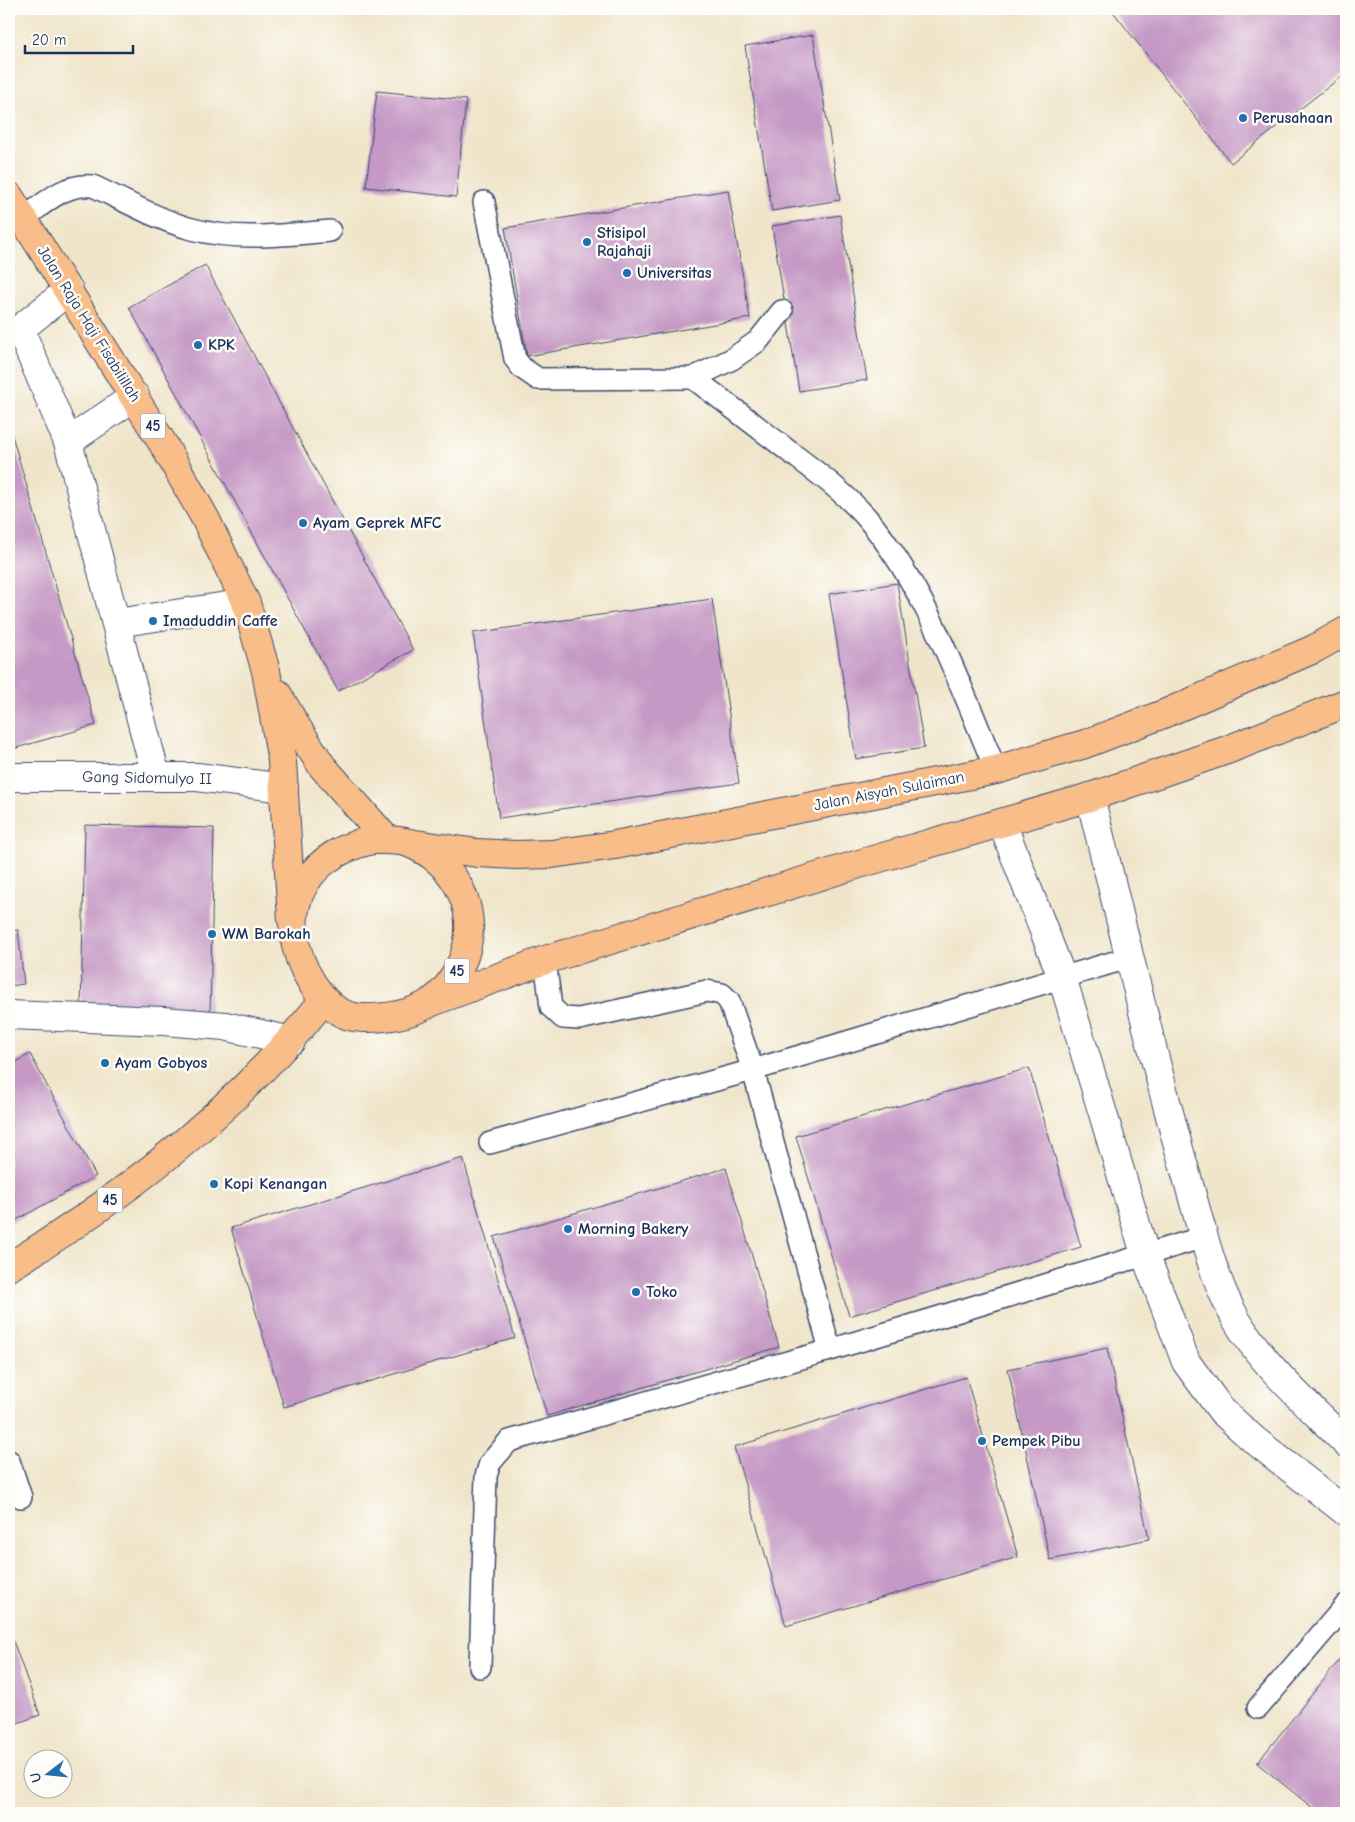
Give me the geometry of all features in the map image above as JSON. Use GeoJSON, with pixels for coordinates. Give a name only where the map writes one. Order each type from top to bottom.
{"type":"FeatureCollection","features":[{"type":"Feature","properties":{"kind":"main road","name":"Jalan Raja Haji Fisabilillah"},"geometry":{"type":"LineString","coordinates":[[9,196],[136,396],[205,518],[246,603],[266,672],[282,761],[292,924],[299,959],[323,1000],[336,1010],[351,1017],[365,1018],[409,1012],[429,1003],[453,980],[467,950],[469,917],[459,885],[450,871],[398,841],[322,766],[296,726],[266,672]]}},
{"type":"Feature","properties":{"kind":"main road","name":"Jalan Aisyah Sulaiman"},"geometry":{"type":"LineString","coordinates":[[398,841],[477,853],[552,854],[615,845],[996,770],[1085,744],[1166,714],[1314,650],[1346,631]]}},
{"type":"Feature","properties":{"kind":"main road"},"geometry":{"type":"LineString","coordinates":[[429,1003],[545,960],[1090,797],[1227,750],[1346,703]]}},
{"type":"Feature","properties":{"kind":"main road","name":"Jalan Raja Haji Fisabilillah"},"geometry":{"type":"LineString","coordinates":[[292,924],[304,885],[319,864],[341,849],[355,844],[398,841]]}},
{"type":"Feature","properties":{"kind":"main road","name":"45"},"geometry":{"type":"LineString","coordinates":[[9,1267],[156,1166],[206,1125],[291,1040],[323,1000]]}},
{"type":"Feature","properties":{"kind":"street"},"geometry":{"type":"LineString","coordinates":[[69,290],[20,329],[68,442],[156,776]]}},
{"type":"Feature","properties":{"kind":"street"},"geometry":{"type":"LineString","coordinates":[[68,442],[136,396]]}},
{"type":"Feature","properties":{"kind":"street"},"geometry":{"type":"LineString","coordinates":[[117,623],[246,603]]}},
{"type":"Feature","properties":{"kind":"street","name":"Gang Sidomulyo II"},"geometry":{"type":"LineString","coordinates":[[9,777],[197,777],[284,788]]}},
{"type":"Feature","properties":{"kind":"street"},"geometry":{"type":"LineString","coordinates":[[1090,797],[1167,1109],[1204,1237],[1227,1301],[1244,1332],[1264,1359],[1346,1443]]}},
{"type":"Feature","properties":{"kind":"street"},"geometry":{"type":"LineString","coordinates":[[1002,823],[1062,977],[1146,1254],[1186,1362],[1222,1411],[1253,1439],[1346,1512]]}},
{"type":"Feature","properties":{"kind":"street"},"geometry":{"type":"LineString","coordinates":[[9,1015],[163,1021],[225,1026],[291,1040]]}},
{"type":"Feature","properties":{"kind":"lane"},"geometry":{"type":"LineString","coordinates":[[23,219],[64,189],[82,184],[94,186],[192,229],[236,235],[280,236],[330,231]]}},
{"type":"Feature","properties":{"kind":"lane"},"geometry":{"type":"LineString","coordinates":[[484,202],[515,359],[522,368],[538,380],[693,378],[732,359],[758,340],[782,311]]}},
{"type":"Feature","properties":{"kind":"lane"},"geometry":{"type":"LineString","coordinates":[[693,378],[834,487],[865,516],[891,549],[911,579],[930,617],[996,770]]}},
{"type":"Feature","properties":{"kind":"lane"},"geometry":{"type":"LineString","coordinates":[[490,1143],[753,1070],[1131,958]]}},
{"type":"Feature","properties":{"kind":"lane"},"geometry":{"type":"LineString","coordinates":[[545,960],[551,1008],[563,1018],[580,1018],[707,990],[722,994],[734,1010],[753,1070],[830,1350]]}},
{"type":"Feature","properties":{"kind":"lane"},"geometry":{"type":"LineString","coordinates":[[480,1667],[486,1476],[490,1463],[502,1446],[509,1441],[830,1350],[1204,1237]]}},
{"type":"Feature","properties":{"kind":"lane"},"geometry":{"type":"LineString","coordinates":[[9,1461],[21,1497]]}},
{"type":"Feature","properties":{"kind":"lane"},"geometry":{"type":"LineString","coordinates":[[1258,1708],[1346,1605]]}},
{"type":"Feature","properties":{"kind":"building","name":"Perusahaan"},"geometry":{"type":"Polygon","coordinates":[[[1111,9],[1346,9],[1346,73],[1231,163],[1111,9]]]}},
{"type":"Feature","properties":{"kind":"building"},"geometry":{"type":"Polygon","coordinates":[[[813,35],[840,200],[772,211],[745,46],[813,35]]]}},
{"type":"Feature","properties":{"kind":"building"},"geometry":{"type":"Polygon","coordinates":[[[377,91],[466,100],[456,197],[366,187],[377,91]]]}},
{"type":"Feature","properties":{"kind":"building","name":"Universitas"},"geometry":{"type":"Polygon","coordinates":[[[728,190],[750,318],[527,356],[505,228],[728,190]]]}},
{"type":"Feature","properties":{"kind":"building"},"geometry":{"type":"Polygon","coordinates":[[[840,215],[867,380],[799,391],[772,226],[840,215]]]}},
{"type":"Feature","properties":{"kind":"building"},"geometry":{"type":"Polygon","coordinates":[[[205,265],[413,650],[338,691],[129,307],[205,265]]]}},
{"type":"Feature","properties":{"kind":"building"},"geometry":{"type":"Polygon","coordinates":[[[9,425],[96,725],[9,750],[9,425]]]}},
{"type":"Feature","properties":{"kind":"building"},"geometry":{"type":"Polygon","coordinates":[[[897,583],[924,748],[856,759],[829,594],[897,583]]]}},
{"type":"Feature","properties":{"kind":"building"},"geometry":{"type":"Polygon","coordinates":[[[712,599],[739,783],[499,818],[473,633],[712,599]]]}},
{"type":"Feature","properties":{"kind":"building"},"geometry":{"type":"Polygon","coordinates":[[[85,825],[214,828],[210,1015],[81,1011],[85,825]]]}},
{"type":"Feature","properties":{"kind":"building"},"geometry":{"type":"Polygon","coordinates":[[[18,930],[24,984],[9,986],[9,931],[18,930]]]}},
{"type":"Feature","properties":{"kind":"building"},"geometry":{"type":"Polygon","coordinates":[[[30,1054],[96,1176],[9,1224],[9,1066],[30,1054]]]}},
{"type":"Feature","properties":{"kind":"building"},"geometry":{"type":"Polygon","coordinates":[[[1029,1068],[1081,1247],[849,1316],[796,1136],[1029,1068]]]}},
{"type":"Feature","properties":{"kind":"building"},"geometry":{"type":"Polygon","coordinates":[[[463,1158],[515,1338],[284,1407],[231,1228],[463,1158]]]}},
{"type":"Feature","properties":{"kind":"building","name":"Toko"},"geometry":{"type":"Polygon","coordinates":[[[726,1168],[779,1347],[547,1416],[494,1237],[726,1168]]]}},
{"type":"Feature","properties":{"kind":"building"},"geometry":{"type":"Polygon","coordinates":[[[1107,1348],[1149,1539],[1050,1560],[1008,1369],[1107,1348]]]}},
{"type":"Feature","properties":{"kind":"building"},"geometry":{"type":"Polygon","coordinates":[[[966,1377],[1018,1557],[786,1626],[734,1447],[966,1377]]]}},
{"type":"Feature","properties":{"kind":"building"},"geometry":{"type":"Polygon","coordinates":[[[9,1630],[40,1715],[9,1726],[9,1630]]]}},
{"type":"Feature","properties":{"kind":"building"},"geometry":{"type":"Polygon","coordinates":[[[1346,1652],[1346,1813],[1319,1813],[1257,1763],[1346,1652]]]}},
{"type":"Feature","properties":{"kind":"place","name":"Perusahaan"},"geometry":{"type":"Point","coordinates":[1243,118]}},
{"type":"Feature","properties":{"kind":"place","name":"Stisipol Rajahaji"},"geometry":{"type":"Point","coordinates":[587,242]}},
{"type":"Feature","properties":{"kind":"place","name":"Universitas"},"geometry":{"type":"Point","coordinates":[627,273]}},
{"type":"Feature","properties":{"kind":"place","name":"KPK"},"geometry":{"type":"Point","coordinates":[198,345]}},
{"type":"Feature","properties":{"kind":"place","name":"Ayam Geprek MFC"},"geometry":{"type":"Point","coordinates":[303,523]}},
{"type":"Feature","properties":{"kind":"place","name":"Imaduddin Caffe"},"geometry":{"type":"Point","coordinates":[153,621]}},
{"type":"Feature","properties":{"kind":"place","name":"WM Barokah"},"geometry":{"type":"Point","coordinates":[212,934]}},
{"type":"Feature","properties":{"kind":"place","name":"Ayam Gobyos"},"geometry":{"type":"Point","coordinates":[105,1063]}},
{"type":"Feature","properties":{"kind":"place","name":"Kopi Kenangan"},"geometry":{"type":"Point","coordinates":[214,1184]}},
{"type":"Feature","properties":{"kind":"place","name":"Morning Bakery"},"geometry":{"type":"Point","coordinates":[568,1229]}},
{"type":"Feature","properties":{"kind":"place","name":"Toko"},"geometry":{"type":"Point","coordinates":[636,1292]}},
{"type":"Feature","properties":{"kind":"place","name":"Pempek Pibu"},"geometry":{"type":"Point","coordinates":[982,1441]}}]}
